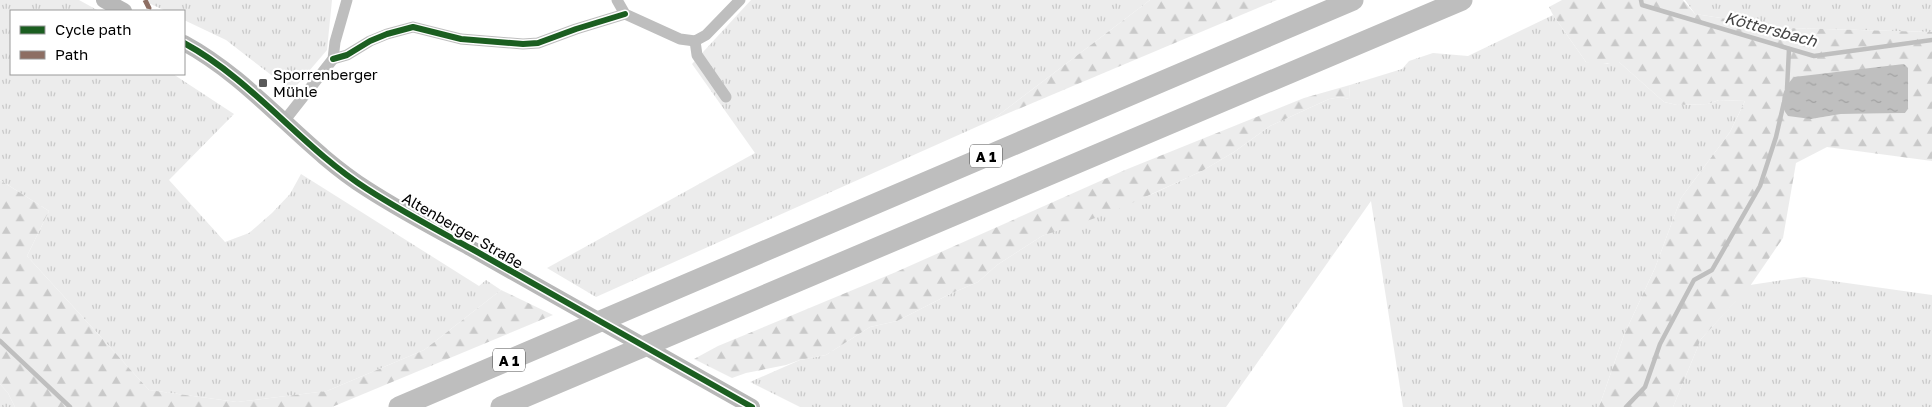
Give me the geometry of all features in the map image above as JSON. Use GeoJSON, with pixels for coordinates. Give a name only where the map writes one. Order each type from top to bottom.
{"type":"FeatureCollection","features":[{"type":"Feature","properties":{"kind":"highway","name":"A 1"},"geometry":{"type":"LineString","coordinates":[[399,407],[1353,0]]}},
{"type":"Feature","properties":{"kind":"highway"},"geometry":{"type":"LineString","coordinates":[[501,407],[1462,0]]}},
{"type":"Feature","properties":{"kind":"main road"},"geometry":{"type":"LineString","coordinates":[[104,0],[122,10]]}},
{"type":"Feature","properties":{"kind":"main road","name":"Altenberger Straße"},"geometry":{"type":"LineString","coordinates":[[185,44],[229,72],[336,166],[365,188],[752,407]]}},
{"type":"Feature","properties":{"kind":"street"},"geometry":{"type":"LineString","coordinates":[[334,60],[335,42],[347,0]]}},
{"type":"Feature","properties":{"kind":"street"},"geometry":{"type":"LineString","coordinates":[[617,0],[625,14],[680,39],[695,41],[706,35],[740,0]]}},
{"type":"Feature","properties":{"kind":"street"},"geometry":{"type":"LineString","coordinates":[[285,120],[334,60],[347,55],[370,41],[388,34],[412,27],[461,39],[524,44],[538,43],[625,14]]}},
{"type":"Feature","properties":{"kind":"street"},"geometry":{"type":"LineString","coordinates":[[695,41],[697,55],[726,97]]}},
{"type":"Feature","properties":{"kind":"green space"},"geometry":{"type":"Polygon","coordinates":[[[0,0],[79,0],[97,10],[10,10],[10,75],[175,75],[234,114],[169,180],[225,242],[249,233],[272,213],[290,194],[301,174],[479,286],[486,280],[501,290],[424,350],[327,391],[237,402],[149,390],[27,256],[49,211],[0,180],[0,0]]]}},
{"type":"Feature","properties":{"kind":"green space"},"geometry":{"type":"Polygon","coordinates":[[[142,0],[332,0],[327,50],[292,91],[226,40],[185,20],[185,10],[164,10],[142,0]]]}},
{"type":"Feature","properties":{"kind":"green space"},"geometry":{"type":"Polygon","coordinates":[[[751,0],[1150,0],[992,120],[596,297],[547,268],[755,153],[692,64],[751,0]]]}},
{"type":"Feature","properties":{"kind":"green space"},"geometry":{"type":"Polygon","coordinates":[[[1150,0],[1277,0],[992,120],[1150,0]]]}},
{"type":"Feature","properties":{"kind":"green space"},"geometry":{"type":"Polygon","coordinates":[[[1562,0],[1683,0],[1695,14],[1787,28],[1932,32],[1932,161],[1827,147],[1796,163],[1783,238],[1750,286],[1701,339],[1673,407],[1599,407],[1624,335],[1655,268],[1681,198],[1730,132],[1745,101],[1719,100],[1708,104],[1677,105],[1664,102],[1619,62],[1595,65],[1586,62],[1549,7],[1562,0]],[[1781,101],[1811,119],[1841,114],[1905,113],[1908,109],[1781,101]]]}},
{"type":"Feature","properties":{"kind":"green space"},"geometry":{"type":"Polygon","coordinates":[[[1685,0],[1932,0],[1932,32],[1787,28],[1695,14],[1685,0]]]}},
{"type":"Feature","properties":{"kind":"green space"},"geometry":{"type":"Polygon","coordinates":[[[1553,15],[1586,62],[1607,64],[1615,61],[1619,62],[1664,102],[1677,105],[1708,104],[1719,100],[1745,101],[1730,132],[1681,198],[1655,268],[1624,335],[1599,407],[1403,407],[1371,201],[1226,407],[800,407],[750,382],[800,360],[826,355],[870,327],[897,321],[978,282],[997,265],[1042,236],[1150,195],[1202,171],[1234,152],[1270,126],[1329,99],[1341,97],[1349,99],[1350,85],[1402,69],[1409,61],[1433,53],[1468,56],[1553,15]]]}},
{"type":"Feature","properties":{"kind":"green space"},"geometry":{"type":"Polygon","coordinates":[[[1350,85],[1349,99],[1341,97],[1329,99],[1270,126],[1234,152],[1202,171],[1110,213],[1042,236],[997,265],[978,282],[897,321],[870,327],[826,355],[746,373],[732,378],[694,359],[718,346],[896,272],[1125,170],[1304,98],[1350,85]]]}},
{"type":"Feature","properties":{"kind":"green space"},"geometry":{"type":"Polygon","coordinates":[[[0,180],[49,211],[27,256],[149,390],[237,402],[327,391],[424,350],[501,290],[553,315],[332,407],[15,407],[8,393],[0,384],[0,180]]]}},
{"type":"Feature","properties":{"kind":"green space"},"geometry":{"type":"Polygon","coordinates":[[[1804,277],[1932,295],[1932,407],[1673,407],[1701,339],[1750,285],[1804,277]]]}},
{"type":"Feature","properties":{"kind":"green space"},"geometry":{"type":"Polygon","coordinates":[[[0,384],[8,393],[15,407],[0,407],[0,384]]]}},
{"type":"Feature","properties":{"kind":"water"},"geometry":{"type":"Polygon","coordinates":[[[1904,64],[1908,68],[1908,109],[1905,113],[1841,114],[1811,119],[1788,116],[1783,106],[1784,91],[1794,77],[1904,64]]]}},
{"type":"Feature","properties":{"kind":"waterway","name":"Köttersbach"},"geometry":{"type":"LineString","coordinates":[[1641,0],[1642,5],[1814,56],[1932,40]]}},
{"type":"Feature","properties":{"kind":"waterway"},"geometry":{"type":"LineString","coordinates":[[1787,89],[1789,49]]}},
{"type":"Feature","properties":{"kind":"waterway"},"geometry":{"type":"LineString","coordinates":[[1626,407],[1645,387],[1660,344],[1694,280],[1712,270],[1760,186],[1776,137],[1784,102]]}},
{"type":"Feature","properties":{"kind":"waterway"},"geometry":{"type":"LineString","coordinates":[[0,341],[70,407]]}},
{"type":"Feature","properties":{"kind":"marked path"},"geometry":{"type":"LineString","coordinates":[[145,0],[148,10]]}},
{"type":"Feature","properties":{"kind":"cycle path"},"geometry":{"type":"LineString","coordinates":[[333,59],[347,55],[370,41],[387,34],[413,27],[461,39],[523,44],[538,43],[625,14]]}},
{"type":"Feature","properties":{"kind":"cycle path"},"geometry":{"type":"LineString","coordinates":[[185,44],[233,76],[320,154],[367,189],[752,407]]}},
{"type":"Feature","properties":{"kind":"place","name":"Sporrenberger Mühle"},"geometry":{"type":"Point","coordinates":[263,83]}}]}
